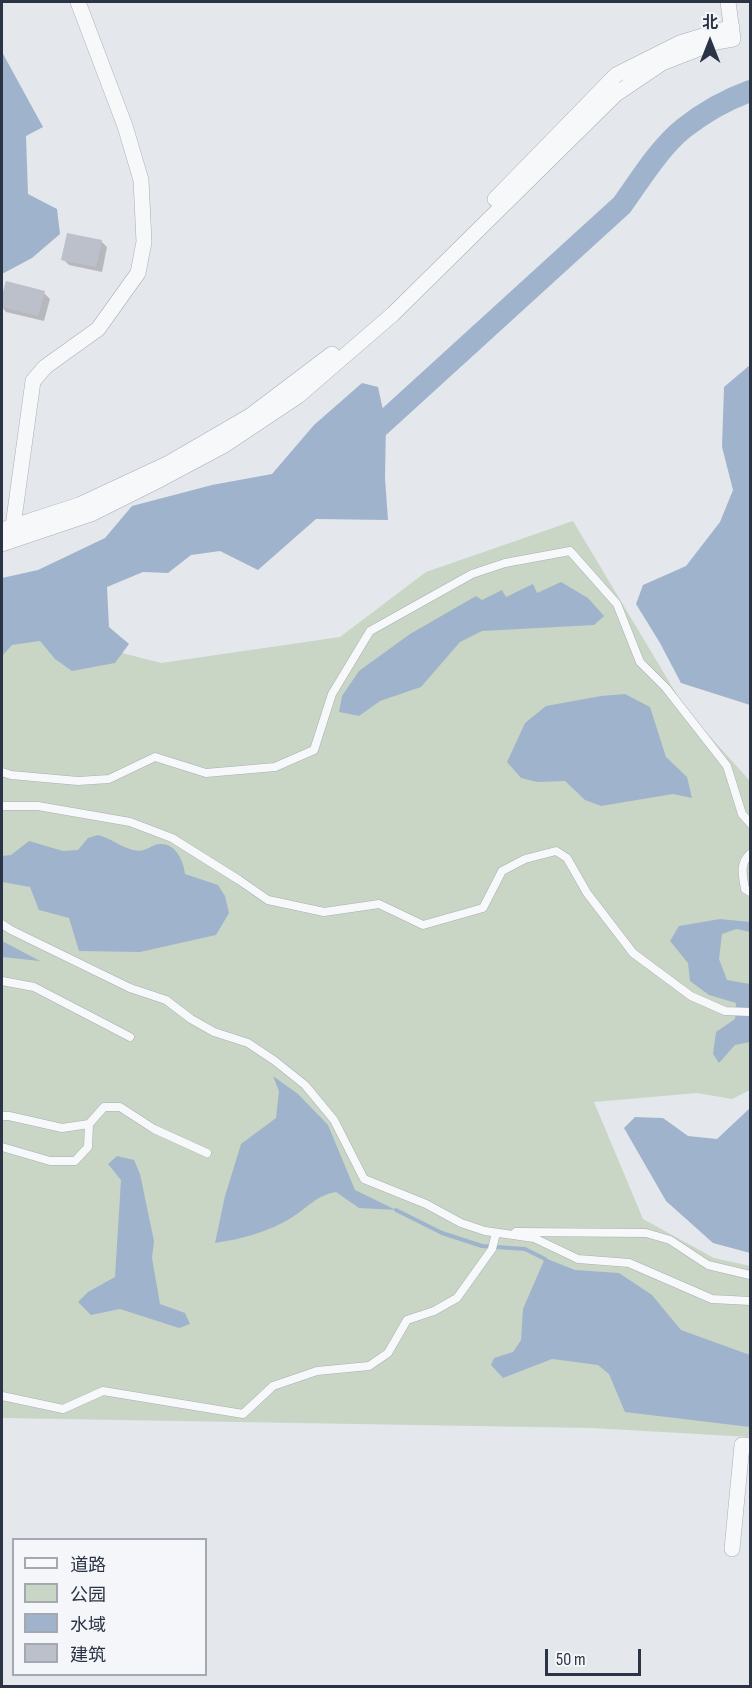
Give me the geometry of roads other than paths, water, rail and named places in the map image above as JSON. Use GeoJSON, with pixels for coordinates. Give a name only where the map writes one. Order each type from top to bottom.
{"type":"FeatureCollection","features":[{"type":"Feature","properties":{"kind":"street"},"geometry":{"type":"LineString","coordinates":[[12,531],[33,381],[45,367],[98,328],[138,273],[144,242],[141,180],[125,126],[78,2]]}},
{"type":"Feature","properties":{"kind":"street"},"geometry":{"type":"LineString","coordinates":[[2,543],[12,531],[79,505],[159,468],[250,416],[355,336],[470,225],[616,75],[680,43],[733,33],[728,2]]}},
{"type":"Feature","properties":{"kind":"street"},"geometry":{"type":"LineString","coordinates":[[732,1549],[742,1445],[750,1446]]}},
{"type":"Feature","properties":{"kind":"lane"},"geometry":{"type":"LineString","coordinates":[[2,771],[11,775],[78,781],[109,779],[155,757],[206,773],[275,767],[314,750],[332,694],[370,631],[472,574],[505,563],[570,551],[617,604],[640,662],[666,688],[727,766],[742,814],[750,823]]}},
{"type":"Feature","properties":{"kind":"lane"},"geometry":{"type":"LineString","coordinates":[[2,806],[38,806],[130,822],[172,838],[268,900],[324,912],[379,904],[423,925],[483,908],[502,871],[525,859],[556,851],[567,858],[587,893],[633,953],[691,996],[725,1011],[750,1012]]}},
{"type":"Feature","properties":{"kind":"lane"},"geometry":{"type":"LineString","coordinates":[[750,854],[742,870],[746,889],[750,891]]}},
{"type":"Feature","properties":{"kind":"lane"},"geometry":{"type":"LineString","coordinates":[[2,924],[130,988],[166,1000],[190,1020],[214,1032],[248,1043],[305,1085],[334,1120],[364,1179],[426,1204],[461,1223],[496,1233],[534,1238],[578,1259],[629,1263],[712,1299],[750,1301]]}},
{"type":"Feature","properties":{"kind":"lane"},"geometry":{"type":"LineString","coordinates":[[2,981],[34,987],[130,1037]]}},
{"type":"Feature","properties":{"kind":"lane"},"geometry":{"type":"LineString","coordinates":[[2,1147],[50,1161],[75,1161],[88,1148],[89,1124],[104,1107],[120,1107],[154,1130],[207,1153]]}},
{"type":"Feature","properties":{"kind":"lane"},"geometry":{"type":"LineString","coordinates":[[2,1116],[62,1128],[89,1124]]}},
{"type":"Feature","properties":{"kind":"lane"},"geometry":{"type":"LineString","coordinates":[[496,1233],[532,1231],[646,1233],[670,1240],[708,1265],[750,1275]]}},
{"type":"Feature","properties":{"kind":"lane"},"geometry":{"type":"LineString","coordinates":[[2,1396],[63,1409],[103,1391],[243,1414],[273,1386],[317,1371],[369,1366],[388,1353],[407,1320],[434,1311],[457,1298],[492,1249],[496,1233]]}},
{"type":"Feature","properties":{"kind":"water"},"geometry":{"type":"Polygon","coordinates":[[[2,52],[43,127],[26,136],[28,194],[57,209],[60,234],[32,258],[2,274],[2,52]]]}},
{"type":"Feature","properties":{"kind":"water"},"geometry":{"type":"Polygon","coordinates":[[[750,365],[750,705],[681,683],[636,604],[643,585],[686,566],[720,522],[733,490],[722,447],[724,387],[750,365]]]}},
{"type":"Feature","properties":{"kind":"water"},"geometry":{"type":"Polygon","coordinates":[[[362,383],[378,387],[386,424],[385,478],[388,520],[316,519],[258,570],[220,551],[191,555],[168,573],[143,572],[107,587],[109,627],[129,644],[115,663],[72,671],[55,659],[40,641],[12,645],[2,656],[2,578],[38,570],[105,538],[132,506],[212,485],[272,474],[314,425],[362,383]]]}},
{"type":"Feature","properties":{"kind":"water"},"geometry":{"type":"Polygon","coordinates":[[[561,582],[588,598],[604,616],[594,625],[482,631],[460,642],[421,687],[380,701],[359,716],[339,712],[342,696],[359,671],[410,634],[476,596],[482,600],[502,590],[506,597],[533,584],[537,593],[561,582]]]}},
{"type":"Feature","properties":{"kind":"water"},"geometry":{"type":"Polygon","coordinates":[[[625,694],[650,707],[666,757],[687,777],[692,798],[673,794],[601,806],[585,800],[565,781],[537,782],[521,778],[507,762],[525,723],[546,706],[625,694]]]}},
{"type":"Feature","properties":{"kind":"water"},"geometry":{"type":"Polygon","coordinates":[[[98,835],[133,850],[145,850],[160,844],[171,847],[178,854],[185,874],[218,885],[225,896],[229,913],[216,935],[140,952],[79,951],[69,918],[39,910],[30,887],[2,882],[2,856],[11,855],[29,841],[63,851],[78,850],[88,838],[98,835]]]}},
{"type":"Feature","properties":{"kind":"water"},"geometry":{"type":"Polygon","coordinates":[[[720,919],[750,922],[750,932],[736,929],[722,934],[719,959],[727,980],[750,984],[750,1042],[735,1045],[719,1063],[713,1054],[716,1032],[735,1019],[736,1003],[709,995],[690,981],[688,963],[670,941],[679,926],[720,919]]]}},
{"type":"Feature","properties":{"kind":"water"},"geometry":{"type":"Polygon","coordinates":[[[2,941],[40,961],[2,957],[2,941]]]}},
{"type":"Feature","properties":{"kind":"water"},"geometry":{"type":"Polygon","coordinates":[[[273,1076],[298,1094],[328,1125],[355,1190],[396,1210],[359,1208],[336,1192],[318,1199],[291,1218],[264,1231],[215,1243],[225,1196],[241,1144],[276,1118],[279,1091],[273,1076]]]}},
{"type":"Feature","properties":{"kind":"water"},"geometry":{"type":"Polygon","coordinates":[[[750,1108],[750,1253],[713,1243],[666,1201],[624,1128],[635,1117],[663,1118],[688,1136],[717,1139],[750,1108]]]}},
{"type":"Feature","properties":{"kind":"water"},"geometry":{"type":"Polygon","coordinates":[[[117,1156],[134,1160],[140,1174],[154,1241],[152,1258],[160,1304],[185,1313],[190,1324],[179,1328],[120,1309],[91,1315],[78,1302],[88,1292],[115,1277],[121,1180],[108,1164],[117,1156]]]}},
{"type":"Feature","properties":{"kind":"water"},"geometry":{"type":"Polygon","coordinates":[[[545,1258],[575,1270],[619,1273],[652,1295],[681,1330],[750,1355],[750,1427],[625,1412],[609,1374],[598,1365],[552,1359],[503,1378],[491,1365],[494,1358],[513,1352],[521,1340],[523,1309],[545,1258]]]}},
{"type":"Feature","properties":{"kind":"waterway"},"geometry":{"type":"LineString","coordinates":[[363,441],[622,205],[651,164],[675,136],[707,112],[750,91]]}},
{"type":"Feature","properties":{"kind":"waterway"},"geometry":{"type":"LineString","coordinates":[[396,1210],[442,1233],[482,1246],[525,1249],[545,1259]]}}]}
